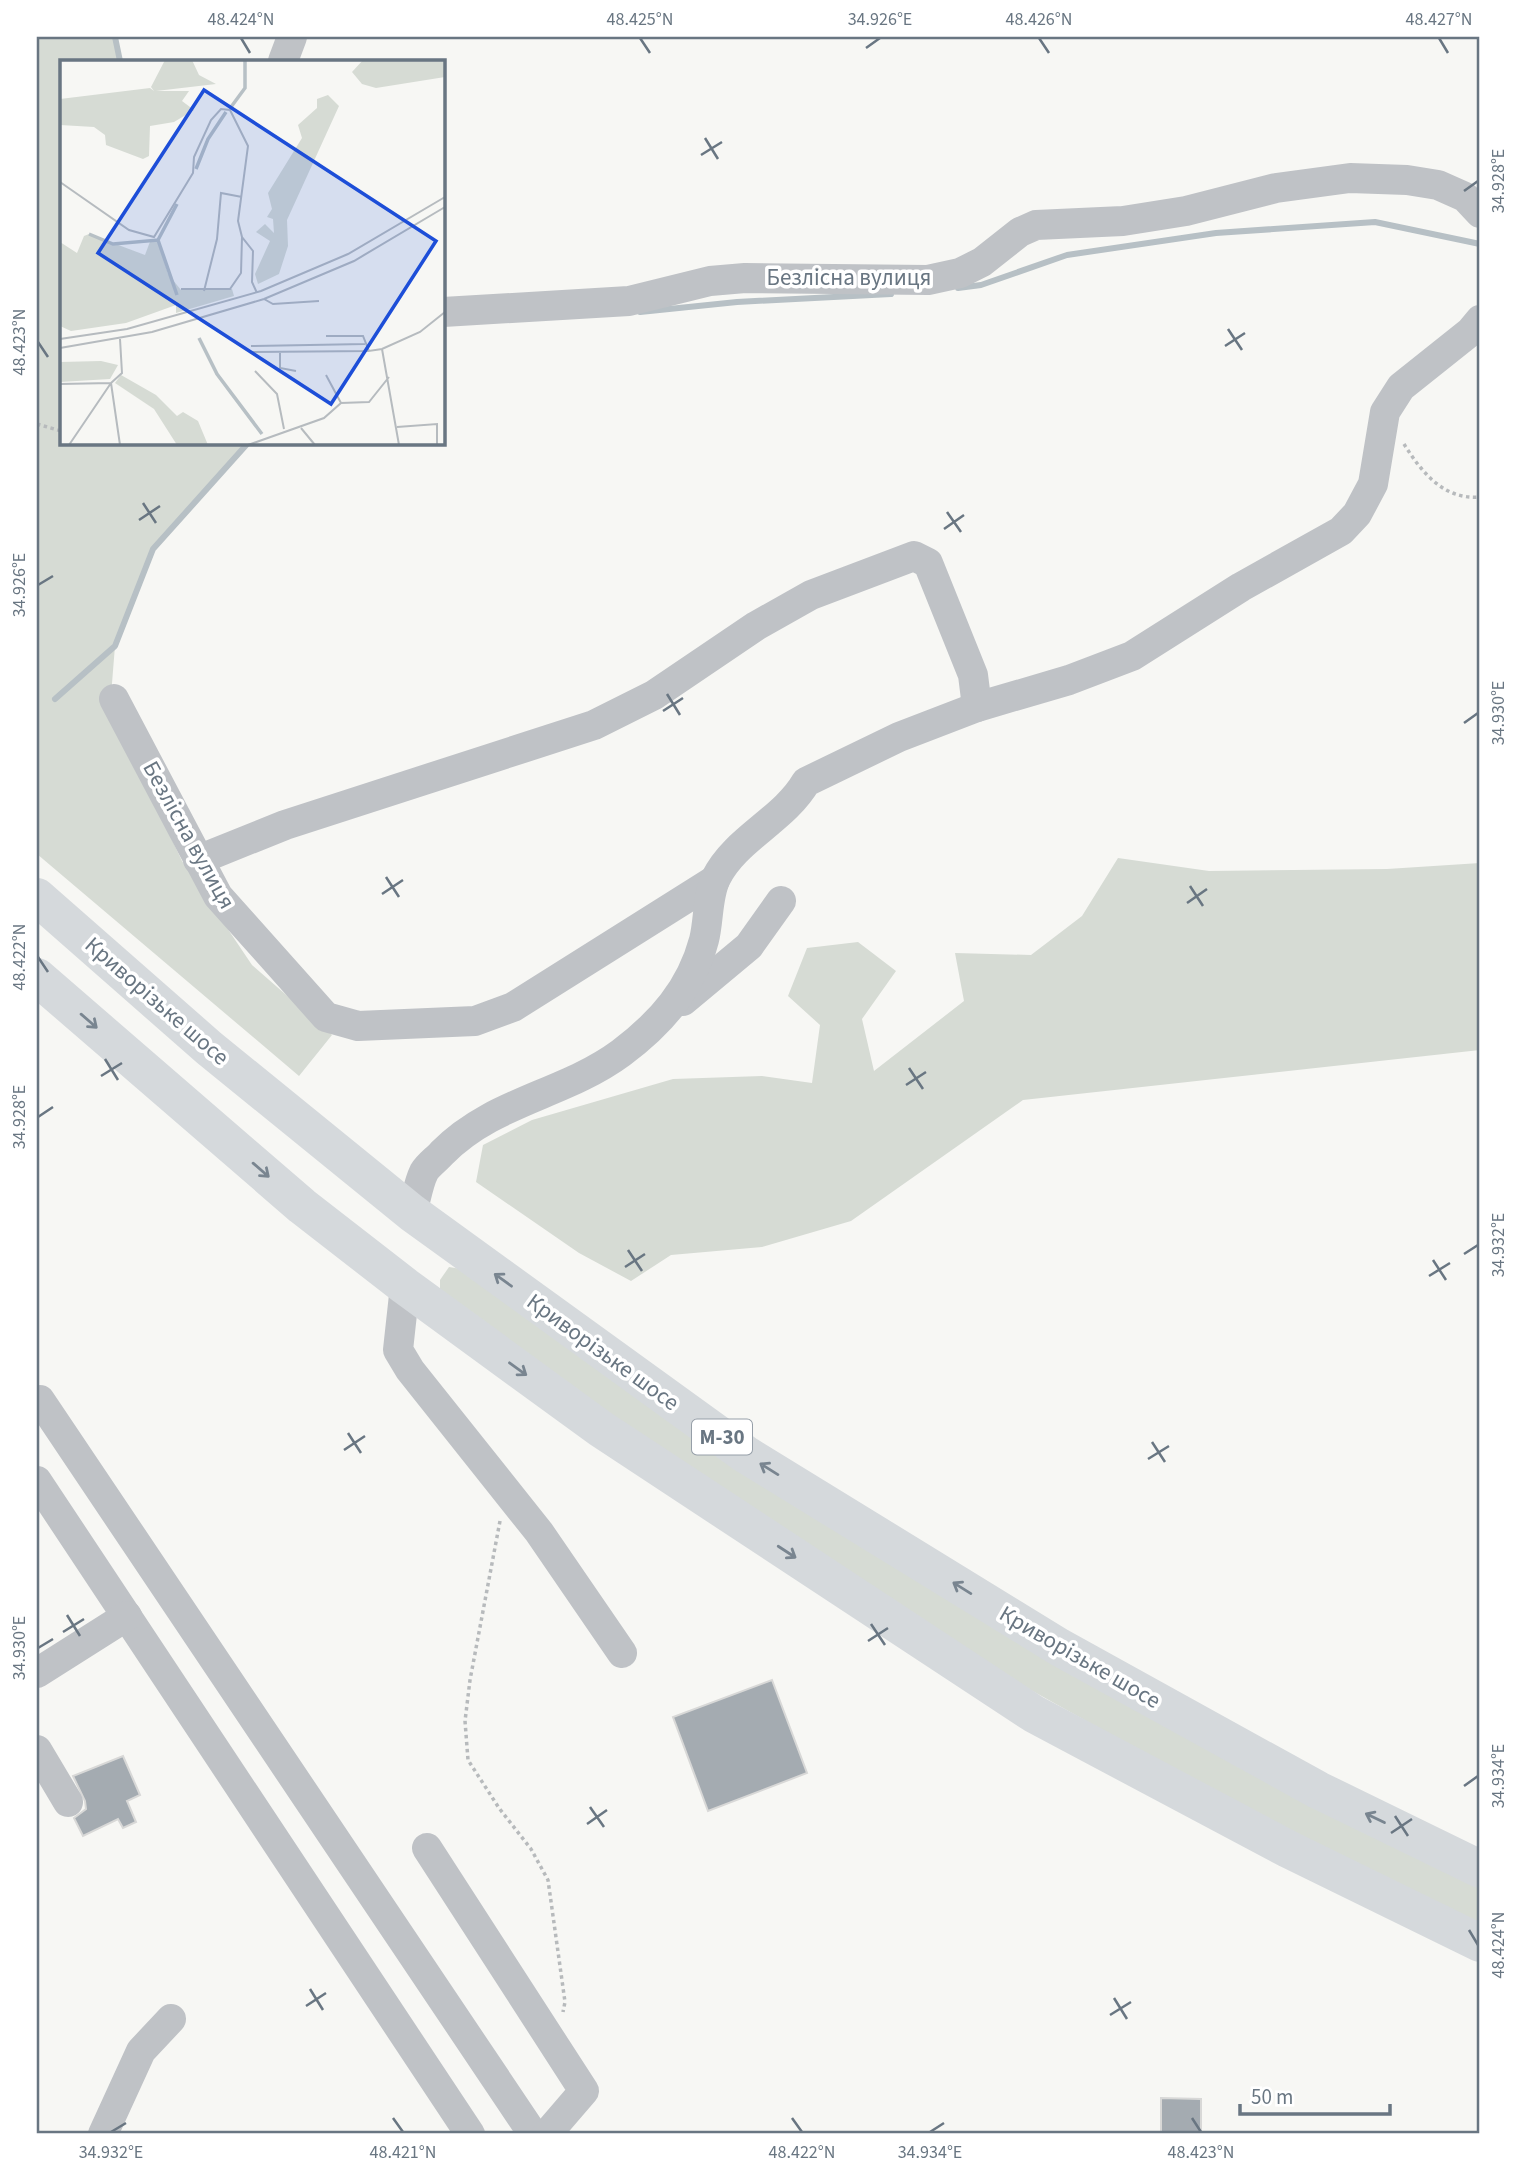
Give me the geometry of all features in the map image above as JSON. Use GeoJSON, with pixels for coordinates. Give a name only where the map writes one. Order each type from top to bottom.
{"type":"FeatureCollection","features":[{"type":"Feature","properties":{"kind":"highway","name":"Криворізьке шосе"},"geometry":{"type":"LineString","coordinates":[[37,897],[209,1048],[412,1213],[745,1454],[1059,1647],[1318,1790],[1480,1869]]}},
{"type":"Feature","properties":{"kind":"highway","name":"М-30"},"geometry":{"type":"LineString","coordinates":[[37,977],[302,1206],[405,1286],[601,1429],[1034,1714],[1288,1849],[1480,1943]]}},
{"type":"Feature","properties":{"kind":"street"},"geometry":{"type":"LineString","coordinates":[[283,60],[292,37]]}},
{"type":"Feature","properties":{"kind":"street","name":"Безлісна вулиця"},"geometry":{"type":"LineString","coordinates":[[444,312],[629,301],[710,281],[745,278],[928,280],[960,273],[982,262],[1020,232],[1036,225],[1123,221],[1186,212],[1276,188],[1350,178],[1407,180],[1438,185],[1465,197],[1480,213]]}},
{"type":"Feature","properties":{"kind":"street","name":"Безлісна вулиця"},"geometry":{"type":"LineString","coordinates":[[412,1213],[424,1171],[463,1132],[506,1107],[577,1080],[621,1053],[669,1012],[690,982],[704,940],[715,880],[727,862],[798,796],[806,782],[899,737],[977,707],[1069,680],[1132,656],[1241,587],[1341,531],[1357,514],[1373,484],[1385,412],[1401,387],[1470,332],[1480,320]]}},
{"type":"Feature","properties":{"kind":"street"},"geometry":{"type":"LineString","coordinates":[[198,860],[285,825],[594,725],[654,695],[756,626],[811,595],[914,556],[928,563],[973,675],[977,707]]}},
{"type":"Feature","properties":{"kind":"street","name":"Безлісна вулиця"},"geometry":{"type":"LineString","coordinates":[[114,699],[218,896],[326,1017],[358,1026],[475,1021],[513,1007],[715,880]]}},
{"type":"Feature","properties":{"kind":"street"},"geometry":{"type":"LineString","coordinates":[[669,1012],[749,946],[781,901]]}},
{"type":"Feature","properties":{"kind":"street"},"geometry":{"type":"LineString","coordinates":[[405,1286],[398,1350],[410,1370],[539,1532],[622,1653]]}},
{"type":"Feature","properties":{"kind":"street"},"geometry":{"type":"LineString","coordinates":[[40,1400],[533,2134]]}},
{"type":"Feature","properties":{"kind":"street"},"geometry":{"type":"LineString","coordinates":[[37,1480],[470,2134]]}},
{"type":"Feature","properties":{"kind":"street"},"geometry":{"type":"LineString","coordinates":[[37,1673],[127,1616]]}},
{"type":"Feature","properties":{"kind":"street"},"geometry":{"type":"LineString","coordinates":[[37,1750],[68,1802]]}},
{"type":"Feature","properties":{"kind":"street"},"geometry":{"type":"LineString","coordinates":[[427,1848],[584,2091],[547,2134]]}},
{"type":"Feature","properties":{"kind":"street"},"geometry":{"type":"LineString","coordinates":[[103,2134],[141,2051],[171,2019]]}},
{"type":"Feature","properties":{"kind":"path"},"geometry":{"type":"LineString","coordinates":[[1385,412],[1413,459],[1437,485],[1464,498],[1480,497]]}},
{"type":"Feature","properties":{"kind":"path"},"geometry":{"type":"LineString","coordinates":[[37,424],[60,431]]}},
{"type":"Feature","properties":{"kind":"path"},"geometry":{"type":"LineString","coordinates":[[501,1516],[470,1680],[465,1721],[468,1760],[499,1808],[531,1849],[548,1880],[565,2002],[554,2043]]}},
{"type":"Feature","properties":{"kind":"shaded area"},"geometry":{"type":"Polygon","coordinates":[[[37,37],[115,37],[118,60],[60,60],[60,444],[247,444],[153,549],[115,646],[110,708],[182,861],[252,965],[332,1035],[299,1076],[37,854],[37,37]]]}},
{"type":"Feature","properties":{"kind":"shaded area"},"geometry":{"type":"Polygon","coordinates":[[[1118,858],[1209,871],[1387,869],[1480,863],[1480,1050],[1023,1100],[851,1221],[762,1247],[671,1255],[631,1281],[579,1253],[476,1182],[483,1145],[532,1120],[673,1079],[762,1076],[812,1083],[820,1025],[788,996],[807,948],[858,942],[896,971],[862,1019],[874,1071],[964,1001],[955,953],[1031,955],[1082,916],[1118,858]]]}},
{"type":"Feature","properties":{"kind":"shaded area"},"geometry":{"type":"Polygon","coordinates":[[[449,1267],[461,1269],[1480,1883],[1480,1927],[1285,1832],[1013,1680],[600,1417],[440,1292],[440,1280],[449,1267]]]}},
{"type":"Feature","properties":{"kind":"building"},"geometry":{"type":"Polygon","coordinates":[[[772,1680],[807,1773],[708,1811],[673,1717],[772,1680]]]}},
{"type":"Feature","properties":{"kind":"building"},"geometry":{"type":"Polygon","coordinates":[[[123,1756],[140,1795],[127,1801],[136,1822],[123,1828],[118,1819],[83,1836],[74,1818],[86,1809],[85,1801],[73,1776],[123,1756]]]}},
{"type":"Feature","properties":{"kind":"building"},"geometry":{"type":"Polygon","coordinates":[[[1161,2098],[1201,2099],[1201,2134],[1161,2134],[1161,2098]]]}},
{"type":"Feature","properties":{"kind":"waterway"},"geometry":{"type":"LineString","coordinates":[[115,37],[120,60]]}},
{"type":"Feature","properties":{"kind":"waterway"},"geometry":{"type":"LineString","coordinates":[[958,288],[981,285],[1067,255],[1216,233],[1375,222],[1480,244]]}},
{"type":"Feature","properties":{"kind":"waterway"},"geometry":{"type":"LineString","coordinates":[[640,312],[737,302],[891,294]]}},
{"type":"Feature","properties":{"kind":"waterway"},"geometry":{"type":"LineString","coordinates":[[55,699],[115,646],[153,549],[247,444]]}}]}
